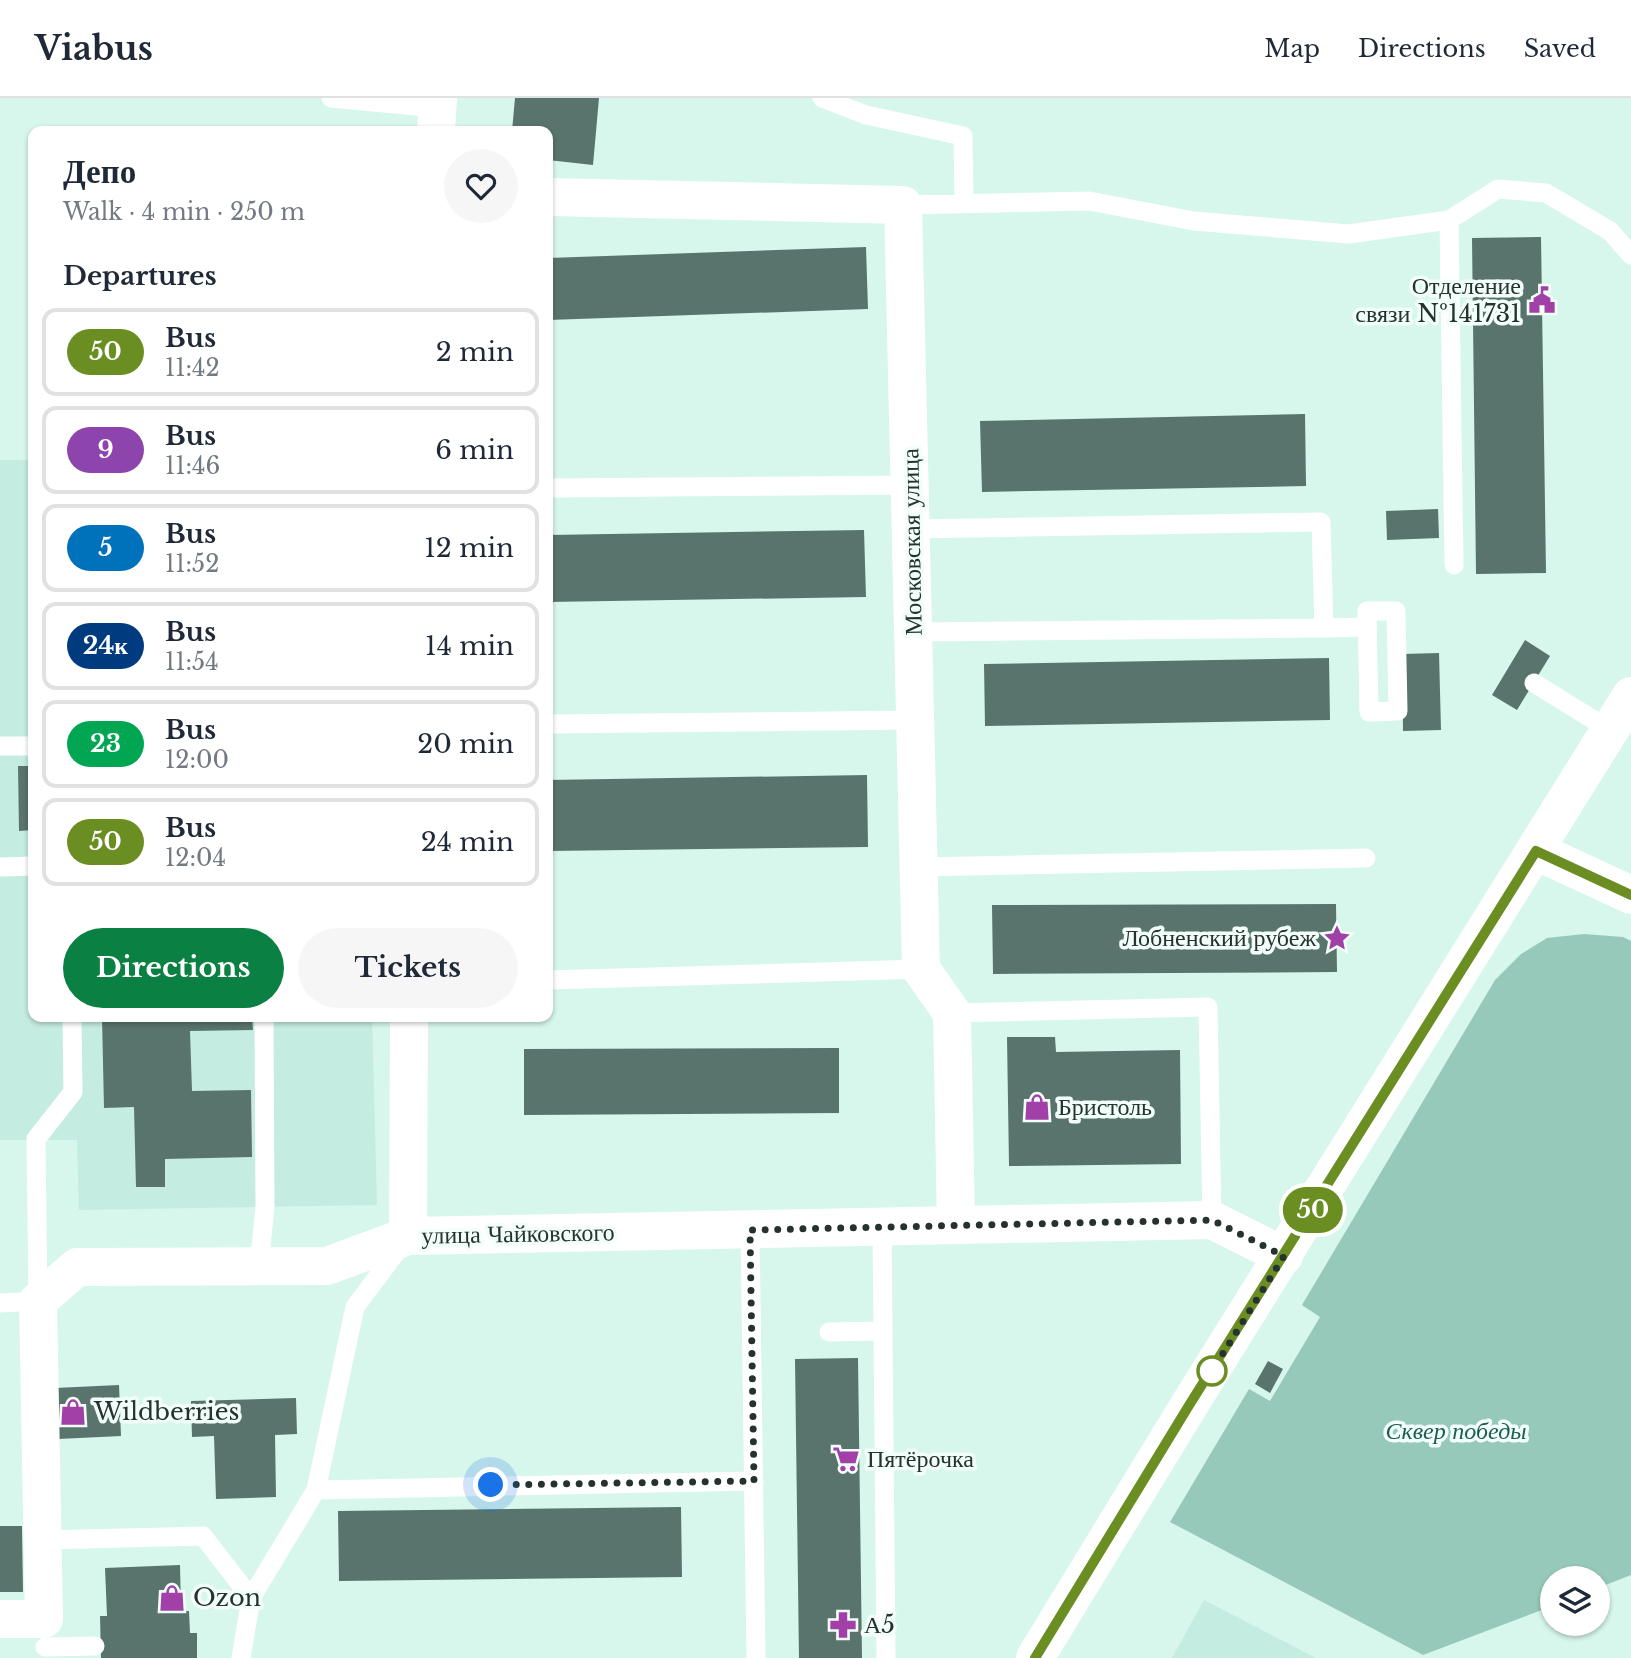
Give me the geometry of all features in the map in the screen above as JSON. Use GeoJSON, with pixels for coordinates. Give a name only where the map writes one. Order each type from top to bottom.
{"type":"FeatureCollection","features":[{"type":"Feature","properties":{"kind":"street"},"geometry":{"type":"LineString","coordinates":[[553,197],[903,205]]}},
{"type":"Feature","properties":{"kind":"street","name":"Московская улица"},"geometry":{"type":"LineString","coordinates":[[903,205],[912,485],[914,720],[921,969]]}},
{"type":"Feature","properties":{"kind":"street"},"geometry":{"type":"LineString","coordinates":[[1035,1658],[1188,1407],[1631,696]]}},
{"type":"Feature","properties":{"kind":"street"},"geometry":{"type":"LineString","coordinates":[[1536,851],[1631,895]]}},
{"type":"Feature","properties":{"kind":"street"},"geometry":{"type":"LineString","coordinates":[[921,969],[952,1013],[956,1224]]}},
{"type":"Feature","properties":{"kind":"street"},"geometry":{"type":"LineString","coordinates":[[408,1236],[409,1022]]}},
{"type":"Feature","properties":{"kind":"street","name":"улица Чайковского"},"geometry":{"type":"LineString","coordinates":[[38,1301],[78,1267],[327,1266],[408,1236],[1212,1220],[1284,1256]]}},
{"type":"Feature","properties":{"kind":"street"},"geometry":{"type":"LineString","coordinates":[[0,1619],[45,1641],[38,1301]]}},
{"type":"Feature","properties":{"kind":"lane"},"geometry":{"type":"LineString","coordinates":[[331,98],[437,112]]}},
{"type":"Feature","properties":{"kind":"lane"},"geometry":{"type":"LineString","coordinates":[[822,98],[866,115],[963,136],[964,204]]}},
{"type":"Feature","properties":{"kind":"lane"},"geometry":{"type":"LineString","coordinates":[[903,205],[1089,201],[1194,221],[1349,234],[1450,220],[1498,189],[1546,193],[1609,231],[1631,255]]}},
{"type":"Feature","properties":{"kind":"lane"},"geometry":{"type":"LineString","coordinates":[[1450,220],[1454,565]]}},
{"type":"Feature","properties":{"kind":"lane"},"geometry":{"type":"LineString","coordinates":[[553,488],[912,485]]}},
{"type":"Feature","properties":{"kind":"lane"},"geometry":{"type":"LineString","coordinates":[[912,529],[1321,522],[1324,628]]}},
{"type":"Feature","properties":{"kind":"lane"},"geometry":{"type":"LineString","coordinates":[[1367,611],[1396,611],[1398,711],[1369,712],[1367,627],[1367,611]]}},
{"type":"Feature","properties":{"kind":"lane"},"geometry":{"type":"LineString","coordinates":[[914,632],[1367,627]]}},
{"type":"Feature","properties":{"kind":"lane"},"geometry":{"type":"LineString","coordinates":[[1534,683],[1610,730]]}},
{"type":"Feature","properties":{"kind":"lane"},"geometry":{"type":"LineString","coordinates":[[553,724],[914,720]]}},
{"type":"Feature","properties":{"kind":"lane"},"geometry":{"type":"LineString","coordinates":[[0,746],[28,746]]}},
{"type":"Feature","properties":{"kind":"lane"},"geometry":{"type":"LineString","coordinates":[[918,867],[1366,858]]}},
{"type":"Feature","properties":{"kind":"lane"},"geometry":{"type":"LineString","coordinates":[[0,867],[28,866]]}},
{"type":"Feature","properties":{"kind":"lane"},"geometry":{"type":"LineString","coordinates":[[553,979],[921,969]]}},
{"type":"Feature","properties":{"kind":"lane"},"geometry":{"type":"LineString","coordinates":[[952,1013],[1208,1007],[1212,1220]]}},
{"type":"Feature","properties":{"kind":"lane"},"geometry":{"type":"LineString","coordinates":[[0,1303],[38,1301],[36,1139],[74,1092],[72,1022]]}},
{"type":"Feature","properties":{"kind":"lane"},"geometry":{"type":"LineString","coordinates":[[259,1267],[265,1207],[264,1022]]}},
{"type":"Feature","properties":{"kind":"lane"},"geometry":{"type":"LineString","coordinates":[[882,1225],[887,1658]]}},
{"type":"Feature","properties":{"kind":"lane"},"geometry":{"type":"LineString","coordinates":[[750,1230],[756,1658]]}},
{"type":"Feature","properties":{"kind":"lane"},"geometry":{"type":"LineString","coordinates":[[241,1658],[251,1598],[316,1490],[355,1307],[408,1236]]}},
{"type":"Feature","properties":{"kind":"lane"},"geometry":{"type":"LineString","coordinates":[[830,1332],[883,1331]]}},
{"type":"Feature","properties":{"kind":"lane"},"geometry":{"type":"LineString","coordinates":[[316,1490],[754,1481]]}},
{"type":"Feature","properties":{"kind":"lane"},"geometry":{"type":"LineString","coordinates":[[43,1540],[203,1536],[251,1598]]}},
{"type":"Feature","properties":{"kind":"lane"},"geometry":{"type":"LineString","coordinates":[[45,1641],[95,1646]]}},
{"type":"Feature","properties":{"kind":"shaded area"},"geometry":{"type":"Polygon","coordinates":[[[0,460],[28,460],[28,1022],[372,1022],[377,1205],[79,1210],[77,1140],[0,1140],[0,460]]]}},
{"type":"Feature","properties":{"kind":"shaded area"},"geometry":{"type":"Polygon","coordinates":[[[1204,1600],[1316,1658],[1172,1658],[1204,1600]]]}},
{"type":"Feature","properties":{"kind":"green space","name":"Сквер победы"},"geometry":{"type":"Polygon","coordinates":[[[1584,934],[1623,937],[1631,941],[1631,1575],[1610,1583],[1610,1566],[1540,1566],[1540,1611],[1423,1655],[1170,1522],[1249,1389],[1270,1401],[1320,1317],[1302,1305],[1495,980],[1521,954],[1547,938],[1584,934]]]}},
{"type":"Feature","properties":{"kind":"building"},"geometry":{"type":"Polygon","coordinates":[[[515,98],[599,98],[593,165],[553,161],[553,126],[512,126],[515,98]]]}},
{"type":"Feature","properties":{"kind":"building"},"geometry":{"type":"Polygon","coordinates":[[[1541,237],[1546,573],[1476,574],[1472,238],[1541,237]]]}},
{"type":"Feature","properties":{"kind":"building"},"geometry":{"type":"Polygon","coordinates":[[[866,247],[868,309],[553,320],[553,258],[866,247]]]}},
{"type":"Feature","properties":{"kind":"building"},"geometry":{"type":"Polygon","coordinates":[[[1305,414],[1306,486],[982,492],[980,421],[1305,414]]]}},
{"type":"Feature","properties":{"kind":"building"},"geometry":{"type":"Polygon","coordinates":[[[1438,509],[1439,538],[1387,540],[1386,511],[1438,509]]]}},
{"type":"Feature","properties":{"kind":"building"},"geometry":{"type":"Polygon","coordinates":[[[864,530],[866,597],[553,602],[553,535],[864,530]]]}},
{"type":"Feature","properties":{"kind":"building"},"geometry":{"type":"Polygon","coordinates":[[[1525,640],[1550,656],[1517,710],[1492,695],[1525,640]]]}},
{"type":"Feature","properties":{"kind":"building"},"geometry":{"type":"Polygon","coordinates":[[[1439,653],[1441,730],[1403,731],[1402,654],[1439,653]]]}},
{"type":"Feature","properties":{"kind":"building"},"geometry":{"type":"Polygon","coordinates":[[[1329,658],[1330,720],[985,726],[984,664],[1329,658]]]}},
{"type":"Feature","properties":{"kind":"building"},"geometry":{"type":"Polygon","coordinates":[[[18,766],[28,766],[28,830],[19,831],[18,766]]]}},
{"type":"Feature","properties":{"kind":"building"},"geometry":{"type":"Polygon","coordinates":[[[867,775],[868,847],[553,851],[553,780],[867,775]]]}},
{"type":"Feature","properties":{"kind":"building"},"geometry":{"type":"Polygon","coordinates":[[[1336,904],[1337,972],[993,974],[992,905],[1336,904]]]}},
{"type":"Feature","properties":{"kind":"building"},"geometry":{"type":"Polygon","coordinates":[[[102,1022],[252,1022],[253,1030],[190,1031],[192,1091],[251,1090],[252,1157],[165,1159],[165,1187],[136,1187],[134,1107],[104,1108],[102,1022]]]}},
{"type":"Feature","properties":{"kind":"building"},"geometry":{"type":"Polygon","coordinates":[[[1007,1037],[1055,1037],[1056,1052],[1180,1050],[1181,1164],[1009,1166],[1007,1037]]]}},
{"type":"Feature","properties":{"kind":"building"},"geometry":{"type":"Polygon","coordinates":[[[839,1048],[839,1113],[524,1115],[524,1049],[839,1048]]]}},
{"type":"Feature","properties":{"kind":"building"},"geometry":{"type":"Polygon","coordinates":[[[858,1358],[862,1658],[799,1658],[795,1359],[858,1358]]]}},
{"type":"Feature","properties":{"kind":"building"},"geometry":{"type":"Polygon","coordinates":[[[1268,1361],[1283,1369],[1270,1393],[1255,1384],[1268,1361]]]}},
{"type":"Feature","properties":{"kind":"building"},"geometry":{"type":"Polygon","coordinates":[[[119,1385],[121,1436],[58,1439],[55,1388],[119,1385]]]}},
{"type":"Feature","properties":{"kind":"building"},"geometry":{"type":"Polygon","coordinates":[[[296,1398],[297,1434],[275,1435],[276,1497],[216,1499],[214,1436],[192,1437],[191,1401],[296,1398]]]}},
{"type":"Feature","properties":{"kind":"building"},"geometry":{"type":"Polygon","coordinates":[[[681,1507],[682,1577],[339,1581],[338,1511],[681,1507]]]}},
{"type":"Feature","properties":{"kind":"building"},"geometry":{"type":"Polygon","coordinates":[[[0,1526],[22,1526],[23,1592],[0,1592],[0,1526]]]}},
{"type":"Feature","properties":{"kind":"building"},"geometry":{"type":"Polygon","coordinates":[[[180,1565],[181,1611],[189,1611],[190,1633],[197,1633],[197,1658],[101,1658],[100,1616],[107,1616],[105,1568],[180,1565]]]}},
{"type":"Feature","properties":{"kind":"bus line","name":"50"},"geometry":{"type":"LineString","coordinates":[[1035,1658],[1188,1407],[1252,1309],[1536,851],[1631,895]]}},
{"type":"Feature","properties":{"kind":"place","name":"Отделение связи №141731"},"geometry":{"type":"Point","coordinates":[1542,300]}},
{"type":"Feature","properties":{"kind":"place","name":"Лобненский рубеж"},"geometry":{"type":"Point","coordinates":[1337,938]}},
{"type":"Feature","properties":{"kind":"place","name":"Бристоль"},"geometry":{"type":"Point","coordinates":[1037,1107]}},
{"type":"Feature","properties":{"kind":"place","name":"Wildberries"},"geometry":{"type":"Point","coordinates":[73,1412]}},
{"type":"Feature","properties":{"kind":"place","name":"Пятёрочка"},"geometry":{"type":"Point","coordinates":[846,1459]}},
{"type":"Feature","properties":{"kind":"place","name":"Ozon"},"geometry":{"type":"Point","coordinates":[172,1598]}},
{"type":"Feature","properties":{"kind":"place","name":"А5"},"geometry":{"type":"Point","coordinates":[843,1625]}},
{"type":"Feature","properties":{"kind":"route"},"geometry":{"type":"LineString","coordinates":[[491,1485],[754,1481],[750,1230],[882,1225],[1212,1220],[1284,1256],[1212,1371]]}}]}
